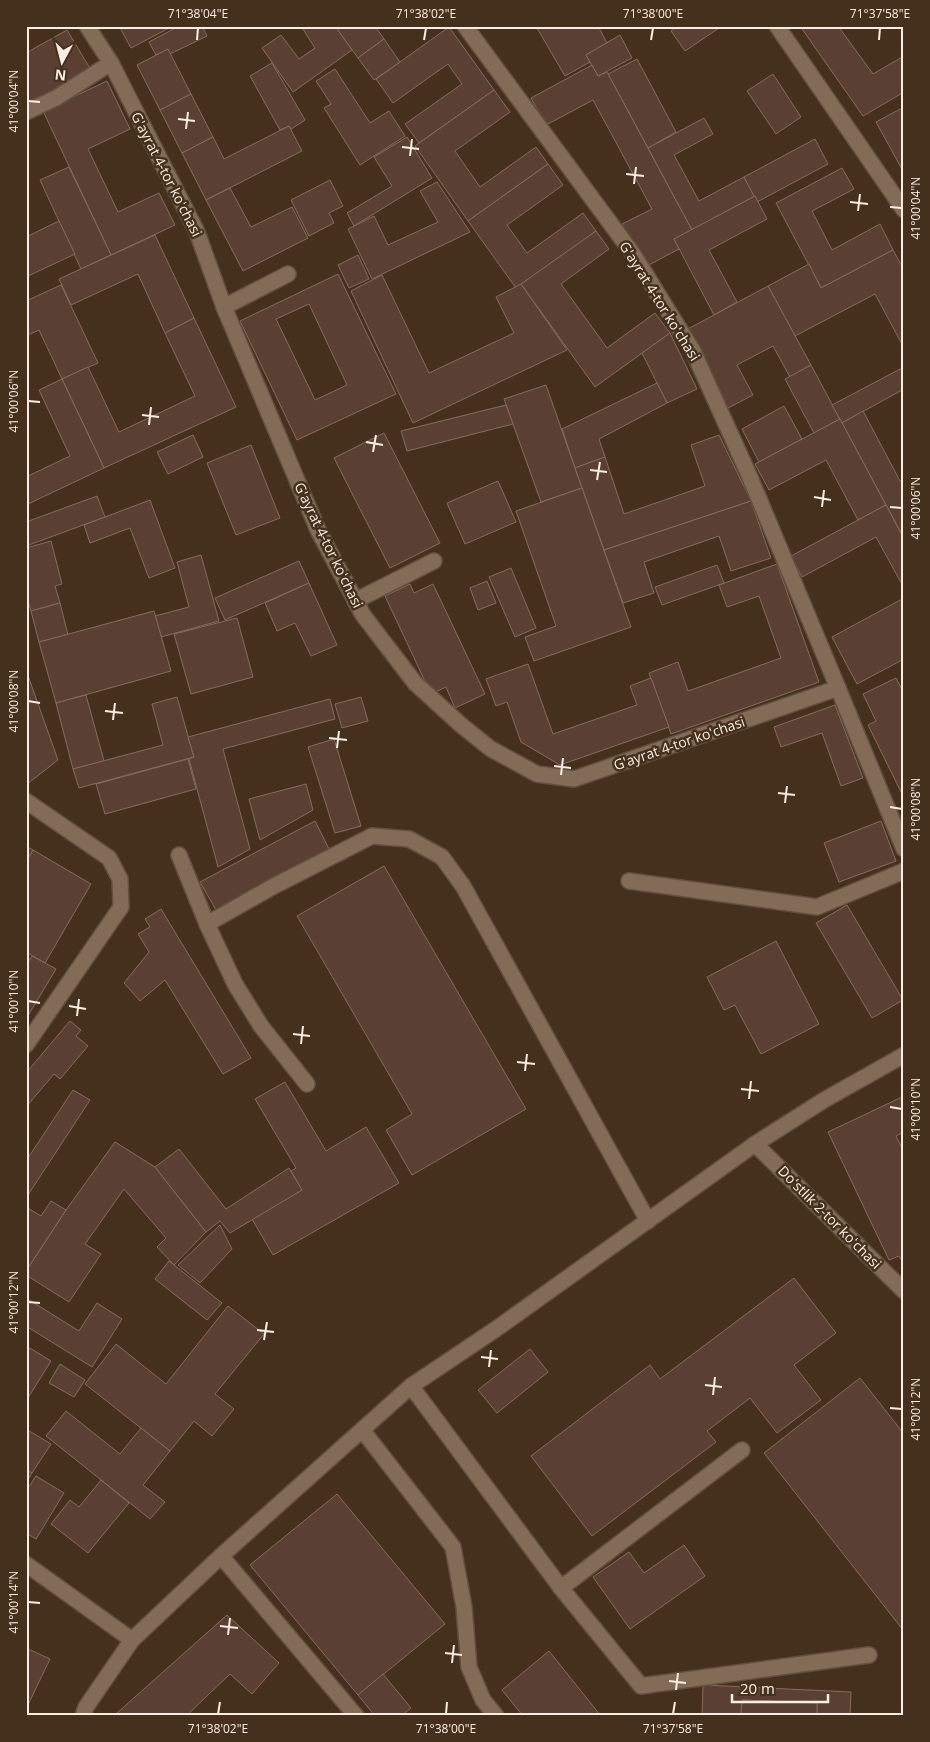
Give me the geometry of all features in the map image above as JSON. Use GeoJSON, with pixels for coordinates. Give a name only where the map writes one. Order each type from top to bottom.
{"type":"FeatureCollection","features":[{"type":"Feature","properties":{"kind":"street","name":"G'ayrat 4-tor koʻchasi"},"geometry":{"type":"LineString","coordinates":[[87,26],[111,63],[197,232],[224,307],[318,530],[355,601],[363,615],[416,683],[461,725],[491,749],[537,774],[574,779],[838,688]]}},
{"type":"Feature","properties":{"kind":"street","name":"G'ayrat 4-tor koʻchasi"},"geometry":{"type":"LineString","coordinates":[[465,26],[633,254],[693,351],[749,475],[904,848]]}},
{"type":"Feature","properties":{"kind":"street"},"geometry":{"type":"LineString","coordinates":[[777,26],[904,210]]}},
{"type":"Feature","properties":{"kind":"street"},"geometry":{"type":"LineString","coordinates":[[26,112],[56,98],[111,63]]}},
{"type":"Feature","properties":{"kind":"street"},"geometry":{"type":"LineString","coordinates":[[224,307],[288,274]]}},
{"type":"Feature","properties":{"kind":"street"},"geometry":{"type":"LineString","coordinates":[[355,601],[434,561]]}},
{"type":"Feature","properties":{"kind":"street"},"geometry":{"type":"LineString","coordinates":[[26,801],[109,858],[120,879],[121,907],[26,1045]]}},
{"type":"Feature","properties":{"kind":"street"},"geometry":{"type":"LineString","coordinates":[[207,924],[274,886],[372,836],[409,839],[442,857],[462,886],[648,1222]]}},
{"type":"Feature","properties":{"kind":"street"},"geometry":{"type":"LineString","coordinates":[[179,855],[207,924],[235,984],[261,1026],[307,1084]]}},
{"type":"Feature","properties":{"kind":"street"},"geometry":{"type":"LineString","coordinates":[[628,881],[817,906],[904,871]]}},
{"type":"Feature","properties":{"kind":"street"},"geometry":{"type":"LineString","coordinates":[[83,1716],[86,1708],[132,1640],[220,1556],[411,1386],[496,1329],[755,1144],[824,1100],[904,1055]]}},
{"type":"Feature","properties":{"kind":"street","name":"Doʻstlik 2-tor koʻchasi"},"geometry":{"type":"LineString","coordinates":[[755,1144],[904,1291]]}},
{"type":"Feature","properties":{"kind":"street"},"geometry":{"type":"LineString","coordinates":[[411,1386],[560,1588],[641,1686],[869,1655]]}},
{"type":"Feature","properties":{"kind":"street"},"geometry":{"type":"LineString","coordinates":[[362,1431],[454,1547],[464,1607],[469,1667],[484,1700],[496,1716]]}},
{"type":"Feature","properties":{"kind":"street"},"geometry":{"type":"LineString","coordinates":[[560,1588],[742,1450]]}},
{"type":"Feature","properties":{"kind":"street"},"geometry":{"type":"LineString","coordinates":[[220,1556],[356,1716]]}},
{"type":"Feature","properties":{"kind":"street"},"geometry":{"type":"LineString","coordinates":[[26,1564],[132,1640]]}},
{"type":"Feature","properties":{"kind":"building"},"geometry":{"type":"Polygon","coordinates":[[[119,26],[173,26],[131,48],[119,26]]]}},
{"type":"Feature","properties":{"kind":"building"},"geometry":{"type":"Polygon","coordinates":[[[179,26],[202,26],[207,36],[170,54],[168,49],[156,55],[149,42],[179,26]]]}},
{"type":"Feature","properties":{"kind":"building"},"geometry":{"type":"Polygon","coordinates":[[[301,26],[335,26],[352,50],[293,92],[262,48],[281,35],[299,59],[315,48],[301,26]]]}},
{"type":"Feature","properties":{"kind":"building"},"geometry":{"type":"Polygon","coordinates":[[[335,26],[375,26],[384,39],[358,58],[335,26]]]}},
{"type":"Feature","properties":{"kind":"building"},"geometry":{"type":"Polygon","coordinates":[[[539,26],[598,26],[607,43],[586,55],[590,62],[565,76],[537,28],[539,26]]]}},
{"type":"Feature","properties":{"kind":"building"},"geometry":{"type":"Polygon","coordinates":[[[678,26],[722,26],[685,51],[671,31],[678,26]]]}},
{"type":"Feature","properties":{"kind":"building"},"geometry":{"type":"Polygon","coordinates":[[[800,26],[838,26],[873,74],[904,56],[904,92],[863,116],[800,26]]]}},
{"type":"Feature","properties":{"kind":"building"},"geometry":{"type":"Polygon","coordinates":[[[449,27],[494,90],[419,143],[405,124],[462,84],[448,64],[393,103],[376,79],[449,27]]]}},
{"type":"Feature","properties":{"kind":"building"},"geometry":{"type":"Polygon","coordinates":[[[67,30],[91,70],[26,108],[26,53],[67,30]]]}},
{"type":"Feature","properties":{"kind":"building"},"geometry":{"type":"Polygon","coordinates":[[[620,35],[632,58],[598,76],[586,55],[620,35]]]}},
{"type":"Feature","properties":{"kind":"building"},"geometry":{"type":"Polygon","coordinates":[[[384,39],[400,62],[374,80],[358,58],[384,39]]]}},
{"type":"Feature","properties":{"kind":"building"},"geometry":{"type":"Polygon","coordinates":[[[168,49],[191,94],[160,110],[137,65],[168,49]]]}},
{"type":"Feature","properties":{"kind":"building"},"geometry":{"type":"Polygon","coordinates":[[[637,59],[676,132],[648,148],[608,74],[637,59]]]}},
{"type":"Feature","properties":{"kind":"building"},"geometry":{"type":"Polygon","coordinates":[[[272,63],[305,120],[291,129],[289,126],[280,130],[250,76],[272,63]]]}},
{"type":"Feature","properties":{"kind":"building"},"geometry":{"type":"Polygon","coordinates":[[[592,65],[598,76],[607,72],[692,230],[674,239],[679,249],[645,267],[622,224],[652,209],[593,100],[546,125],[531,98],[592,65]]]}},
{"type":"Feature","properties":{"kind":"building"},"geometry":{"type":"Polygon","coordinates":[[[335,69],[370,123],[389,111],[405,136],[360,165],[324,108],[331,104],[316,81],[335,69]]]}},
{"type":"Feature","properties":{"kind":"building"},"geometry":{"type":"Polygon","coordinates":[[[773,74],[801,117],[776,134],[747,91],[773,74]]]}},
{"type":"Feature","properties":{"kind":"building"},"geometry":{"type":"Polygon","coordinates":[[[107,81],[130,129],[88,149],[118,212],[159,193],[175,225],[111,255],[43,111],[107,81]]]}},
{"type":"Feature","properties":{"kind":"building"},"geometry":{"type":"Polygon","coordinates":[[[494,90],[510,112],[455,151],[480,187],[536,147],[548,164],[468,221],[415,146],[494,90]]]}},
{"type":"Feature","properties":{"kind":"building"},"geometry":{"type":"Polygon","coordinates":[[[191,94],[213,137],[182,153],[160,110],[191,94]]]}},
{"type":"Feature","properties":{"kind":"building"},"geometry":{"type":"Polygon","coordinates":[[[904,107],[904,173],[876,122],[904,107]]]}},
{"type":"Feature","properties":{"kind":"building"},"geometry":{"type":"Polygon","coordinates":[[[704,118],[713,134],[674,155],[699,201],[744,177],[755,196],[692,230],[648,148],[704,118]]]}},
{"type":"Feature","properties":{"kind":"building"},"geometry":{"type":"Polygon","coordinates":[[[289,126],[302,151],[206,200],[182,153],[213,137],[224,159],[289,126]]]}},
{"type":"Feature","properties":{"kind":"building"},"geometry":{"type":"Polygon","coordinates":[[[407,137],[432,178],[354,226],[347,213],[392,186],[374,157],[407,137]]]}},
{"type":"Feature","properties":{"kind":"building"},"geometry":{"type":"Polygon","coordinates":[[[815,139],[828,164],[757,202],[744,177],[815,139]]]}},
{"type":"Feature","properties":{"kind":"building"},"geometry":{"type":"Polygon","coordinates":[[[548,164],[563,185],[507,225],[527,253],[583,213],[596,231],[516,288],[468,221],[548,164]]]}},
{"type":"Feature","properties":{"kind":"building"},"geometry":{"type":"Polygon","coordinates":[[[69,167],[111,255],[81,269],[40,180],[69,167]]]}},
{"type":"Feature","properties":{"kind":"building"},"geometry":{"type":"Polygon","coordinates":[[[842,168],[854,189],[812,211],[832,250],[880,224],[893,250],[821,288],[776,203],[842,168]]]}},
{"type":"Feature","properties":{"kind":"building"},"geometry":{"type":"Polygon","coordinates":[[[330,180],[343,206],[329,213],[334,223],[309,236],[291,200],[330,180]]]}},
{"type":"Feature","properties":{"kind":"building"},"geometry":{"type":"Polygon","coordinates":[[[437,182],[470,232],[372,279],[348,229],[374,216],[388,245],[438,222],[420,191],[437,182]]]}},
{"type":"Feature","properties":{"kind":"building"},"geometry":{"type":"Polygon","coordinates":[[[230,188],[251,227],[292,207],[308,238],[243,271],[206,200],[230,188]]]}},
{"type":"Feature","properties":{"kind":"building"},"geometry":{"type":"Polygon","coordinates":[[[755,196],[767,219],[709,250],[737,302],[714,315],[674,239],[755,196]]]}},
{"type":"Feature","properties":{"kind":"building"},"geometry":{"type":"Polygon","coordinates":[[[59,221],[75,254],[26,277],[26,237],[59,221]]]}},
{"type":"Feature","properties":{"kind":"building"},"geometry":{"type":"Polygon","coordinates":[[[596,231],[609,249],[561,284],[607,348],[655,313],[670,333],[595,387],[521,284],[596,231]]]}},
{"type":"Feature","properties":{"kind":"building"},"geometry":{"type":"Polygon","coordinates":[[[155,235],[194,318],[165,333],[138,274],[71,305],[59,279],[155,235]]]}},
{"type":"Feature","properties":{"kind":"building"},"geometry":{"type":"Polygon","coordinates":[[[893,250],[904,270],[904,348],[875,294],[795,336],[768,286],[809,264],[821,288],[893,250]]]}},
{"type":"Feature","properties":{"kind":"building"},"geometry":{"type":"Polygon","coordinates":[[[358,255],[369,279],[349,288],[338,265],[358,255]]]}},
{"type":"Feature","properties":{"kind":"building"},"geometry":{"type":"Polygon","coordinates":[[[338,274],[396,394],[297,440],[240,321],[338,274]],[[309,304],[276,319],[315,400],[347,385],[309,304]]]}},
{"type":"Feature","properties":{"kind":"building"},"geometry":{"type":"Polygon","coordinates":[[[382,275],[429,373],[514,333],[496,297],[521,284],[567,350],[413,423],[351,291],[382,275]]]}},
{"type":"Feature","properties":{"kind":"building"},"geometry":{"type":"Polygon","coordinates":[[[61,285],[98,363],[62,379],[39,330],[26,336],[26,301],[61,285]]]}},
{"type":"Feature","properties":{"kind":"building"},"geometry":{"type":"Polygon","coordinates":[[[768,286],[811,365],[790,377],[773,346],[737,365],[753,395],[728,408],[686,330],[768,286]]]}},
{"type":"Feature","properties":{"kind":"building"},"geometry":{"type":"Polygon","coordinates":[[[194,318],[236,407],[104,468],[62,379],[88,367],[119,432],[195,396],[165,333],[194,318]]]}},
{"type":"Feature","properties":{"kind":"building"},"geometry":{"type":"Polygon","coordinates":[[[670,333],[697,389],[667,403],[642,353],[670,333]]]}},
{"type":"Feature","properties":{"kind":"building"},"geometry":{"type":"Polygon","coordinates":[[[811,365],[840,419],[814,433],[785,379],[811,365]]]}},
{"type":"Feature","properties":{"kind":"building"},"geometry":{"type":"Polygon","coordinates":[[[904,367],[904,389],[842,423],[832,405],[904,367]]]}},
{"type":"Feature","properties":{"kind":"building"},"geometry":{"type":"Polygon","coordinates":[[[62,379],[104,468],[26,505],[26,477],[70,456],[39,390],[62,379]]]}},
{"type":"Feature","properties":{"kind":"building"},"geometry":{"type":"Polygon","coordinates":[[[657,383],[667,403],[599,439],[605,457],[575,468],[562,429],[657,383]]]}},
{"type":"Feature","properties":{"kind":"building"},"geometry":{"type":"Polygon","coordinates":[[[546,385],[582,488],[541,502],[504,399],[546,385]]]}},
{"type":"Feature","properties":{"kind":"building"},"geometry":{"type":"Polygon","coordinates":[[[506,405],[513,424],[407,451],[401,431],[506,405]]]}},
{"type":"Feature","properties":{"kind":"building"},"geometry":{"type":"Polygon","coordinates":[[[784,406],[802,439],[759,462],[742,429],[784,406]]]}},
{"type":"Feature","properties":{"kind":"building"},"geometry":{"type":"Polygon","coordinates":[[[863,411],[900,481],[904,479],[904,529],[900,531],[842,423],[863,411]]]}},
{"type":"Feature","properties":{"kind":"building"},"geometry":{"type":"Polygon","coordinates":[[[840,419],[886,505],[858,520],[826,460],[769,490],[755,464],[840,419]]]}},
{"type":"Feature","properties":{"kind":"building"},"geometry":{"type":"Polygon","coordinates":[[[384,433],[440,543],[390,568],[334,458],[384,433]]]}},
{"type":"Feature","properties":{"kind":"building"},"geometry":{"type":"Polygon","coordinates":[[[193,435],[203,457],[168,474],[157,452],[193,435]]]}},
{"type":"Feature","properties":{"kind":"building"},"geometry":{"type":"Polygon","coordinates":[[[719,435],[751,501],[604,550],[575,468],[605,457],[624,514],[705,486],[691,445],[719,435]]]}},
{"type":"Feature","properties":{"kind":"building"},"geometry":{"type":"Polygon","coordinates":[[[251,445],[280,518],[236,535],[207,463],[251,445]]]}},
{"type":"Feature","properties":{"kind":"building"},"geometry":{"type":"Polygon","coordinates":[[[498,481],[516,522],[465,544],[447,503],[498,481]]]}},
{"type":"Feature","properties":{"kind":"building"},"geometry":{"type":"Polygon","coordinates":[[[582,488],[631,627],[534,661],[525,637],[556,626],[516,511],[582,488]]]}},
{"type":"Feature","properties":{"kind":"building"},"geometry":{"type":"Polygon","coordinates":[[[97,496],[105,517],[26,546],[26,522],[97,496]]]}},
{"type":"Feature","properties":{"kind":"building"},"geometry":{"type":"Polygon","coordinates":[[[150,500],[175,568],[149,578],[130,528],[90,543],[84,525],[150,500]]]}},
{"type":"Feature","properties":{"kind":"building"},"geometry":{"type":"Polygon","coordinates":[[[751,501],[771,558],[731,571],[719,536],[644,562],[654,593],[623,603],[604,550],[751,501]]]}},
{"type":"Feature","properties":{"kind":"building"},"geometry":{"type":"Polygon","coordinates":[[[886,505],[904,539],[904,588],[876,537],[802,577],[791,556],[886,505]]]}},
{"type":"Feature","properties":{"kind":"building"},"geometry":{"type":"Polygon","coordinates":[[[51,541],[62,584],[55,586],[60,603],[31,611],[26,594],[26,548],[51,541]]]}},
{"type":"Feature","properties":{"kind":"building"},"geometry":{"type":"Polygon","coordinates":[[[201,555],[219,621],[161,637],[155,616],[189,607],[177,562],[201,555]]]}},
{"type":"Feature","properties":{"kind":"building"},"geometry":{"type":"Polygon","coordinates":[[[299,561],[309,583],[225,620],[215,598],[299,561]]]}},
{"type":"Feature","properties":{"kind":"building"},"geometry":{"type":"Polygon","coordinates":[[[777,564],[819,682],[671,734],[649,673],[678,662],[688,691],[781,658],[759,596],[727,607],[719,585],[777,564]]]}},
{"type":"Feature","properties":{"kind":"building"},"geometry":{"type":"Polygon","coordinates":[[[717,565],[724,583],[662,605],[655,587],[717,565]]]}},
{"type":"Feature","properties":{"kind":"building"},"geometry":{"type":"Polygon","coordinates":[[[511,568],[536,628],[515,637],[489,577],[511,568]]]}},
{"type":"Feature","properties":{"kind":"building"},"geometry":{"type":"Polygon","coordinates":[[[487,581],[496,603],[478,610],[470,588],[487,581]]]}},
{"type":"Feature","properties":{"kind":"building"},"geometry":{"type":"Polygon","coordinates":[[[309,583],[337,645],[311,656],[295,623],[277,631],[265,603],[309,583]]]}},
{"type":"Feature","properties":{"kind":"building"},"geometry":{"type":"Polygon","coordinates":[[[410,584],[414,593],[433,584],[485,694],[455,708],[446,687],[431,694],[385,596],[410,584]]]}},
{"type":"Feature","properties":{"kind":"building"},"geometry":{"type":"Polygon","coordinates":[[[904,598],[904,659],[857,684],[832,637],[904,598]]]}},
{"type":"Feature","properties":{"kind":"building"},"geometry":{"type":"Polygon","coordinates":[[[60,603],[68,635],[39,642],[31,611],[60,603]]]}},
{"type":"Feature","properties":{"kind":"building"},"geometry":{"type":"Polygon","coordinates":[[[154,611],[171,671],[56,703],[39,642],[154,611]]]}},
{"type":"Feature","properties":{"kind":"building"},"geometry":{"type":"Polygon","coordinates":[[[237,618],[253,677],[191,694],[174,634],[237,618]]]}},
{"type":"Feature","properties":{"kind":"building"},"geometry":{"type":"Polygon","coordinates":[[[528,664],[553,734],[637,705],[630,686],[651,678],[669,727],[560,765],[521,742],[507,702],[496,706],[486,679],[528,664]]]}},
{"type":"Feature","properties":{"kind":"building"},"geometry":{"type":"Polygon","coordinates":[[[26,670],[58,760],[26,785],[26,670]]]}},
{"type":"Feature","properties":{"kind":"building"},"geometry":{"type":"Polygon","coordinates":[[[896,678],[904,693],[904,798],[868,725],[876,721],[863,694],[896,678]]]}},
{"type":"Feature","properties":{"kind":"building"},"geometry":{"type":"Polygon","coordinates":[[[86,695],[104,761],[73,769],[56,703],[86,695]]]}},
{"type":"Feature","properties":{"kind":"building"},"geometry":{"type":"Polygon","coordinates":[[[177,697],[194,757],[79,788],[73,769],[163,745],[152,704],[177,697]]]}},
{"type":"Feature","properties":{"kind":"building"},"geometry":{"type":"Polygon","coordinates":[[[361,697],[368,721],[342,728],[335,704],[361,697]]]}},
{"type":"Feature","properties":{"kind":"building"},"geometry":{"type":"Polygon","coordinates":[[[330,699],[335,719],[223,749],[250,849],[218,867],[189,759],[194,757],[188,737],[330,699]]]}},
{"type":"Feature","properties":{"kind":"building"},"geometry":{"type":"Polygon","coordinates":[[[835,705],[863,778],[841,786],[822,733],[781,747],[774,727],[835,705]]]}},
{"type":"Feature","properties":{"kind":"building"},"geometry":{"type":"Polygon","coordinates":[[[334,739],[361,826],[335,833],[308,747],[334,739]]]}},
{"type":"Feature","properties":{"kind":"building"},"geometry":{"type":"Polygon","coordinates":[[[188,759],[196,789],[105,814],[96,784],[188,759]]]}},
{"type":"Feature","properties":{"kind":"building"},"geometry":{"type":"Polygon","coordinates":[[[306,784],[313,810],[260,840],[249,799],[306,784]]]}},
{"type":"Feature","properties":{"kind":"building"},"geometry":{"type":"Polygon","coordinates":[[[315,821],[329,849],[216,910],[200,882],[315,821]]]}},
{"type":"Feature","properties":{"kind":"building"},"geometry":{"type":"Polygon","coordinates":[[[881,821],[896,861],[839,882],[824,843],[881,821]]]}},
{"type":"Feature","properties":{"kind":"building"},"geometry":{"type":"Polygon","coordinates":[[[26,846],[33,850],[26,862],[26,846]]]}},
{"type":"Feature","properties":{"kind":"building"},"geometry":{"type":"Polygon","coordinates":[[[33,850],[91,884],[45,963],[26,952],[26,862],[33,850]]]}},
{"type":"Feature","properties":{"kind":"building"},"geometry":{"type":"Polygon","coordinates":[[[384,866],[526,1109],[412,1175],[386,1130],[412,1114],[297,916],[384,866]]]}},
{"type":"Feature","properties":{"kind":"building"},"geometry":{"type":"Polygon","coordinates":[[[847,905],[903,1000],[872,1018],[816,923],[847,905]]]}},
{"type":"Feature","properties":{"kind":"building"},"geometry":{"type":"Polygon","coordinates":[[[161,909],[251,1058],[223,1074],[165,980],[140,1001],[124,983],[149,952],[138,934],[150,927],[145,919],[161,909]]]}},
{"type":"Feature","properties":{"kind":"building"},"geometry":{"type":"Polygon","coordinates":[[[776,941],[819,1024],[761,1054],[735,1005],[724,1010],[707,977],[776,941]]]}},
{"type":"Feature","properties":{"kind":"building"},"geometry":{"type":"Polygon","coordinates":[[[32,956],[56,969],[26,1019],[26,965],[32,956]]]}},
{"type":"Feature","properties":{"kind":"building"},"geometry":{"type":"Polygon","coordinates":[[[70,1021],[81,1030],[76,1036],[88,1046],[60,1079],[54,1074],[26,1107],[26,1073],[70,1021]]]}},
{"type":"Feature","properties":{"kind":"building"},"geometry":{"type":"Polygon","coordinates":[[[285,1082],[326,1151],[366,1127],[399,1183],[273,1255],[252,1219],[302,1190],[291,1171],[296,1168],[255,1099],[285,1082]]]}},
{"type":"Feature","properties":{"kind":"building"},"geometry":{"type":"Polygon","coordinates":[[[73,1090],[90,1100],[26,1198],[26,1161],[73,1090]]]}},
{"type":"Feature","properties":{"kind":"building"},"geometry":{"type":"Polygon","coordinates":[[[904,1096],[904,1132],[896,1136],[904,1152],[904,1264],[899,1256],[889,1260],[828,1132],[904,1096]]]}},
{"type":"Feature","properties":{"kind":"building"},"geometry":{"type":"Polygon","coordinates":[[[115,1142],[155,1167],[206,1232],[174,1265],[157,1247],[166,1238],[124,1189],[85,1244],[101,1254],[69,1302],[26,1275],[26,1271],[66,1210],[115,1142]]]}},
{"type":"Feature","properties":{"kind":"building"},"geometry":{"type":"Polygon","coordinates":[[[179,1149],[226,1209],[289,1168],[302,1190],[230,1233],[220,1221],[206,1232],[155,1167],[179,1149]]]}},
{"type":"Feature","properties":{"kind":"building"},"geometry":{"type":"Polygon","coordinates":[[[51,1201],[66,1210],[26,1271],[26,1207],[41,1216],[51,1201]]]}},
{"type":"Feature","properties":{"kind":"building"},"geometry":{"type":"Polygon","coordinates":[[[220,1225],[232,1249],[200,1283],[178,1265],[220,1225]]]}},
{"type":"Feature","properties":{"kind":"building"},"geometry":{"type":"Polygon","coordinates":[[[169,1261],[222,1303],[207,1320],[155,1279],[169,1261]]]}},
{"type":"Feature","properties":{"kind":"building"},"geometry":{"type":"Polygon","coordinates":[[[794,1278],[836,1333],[794,1365],[821,1400],[777,1433],[750,1398],[707,1431],[716,1442],[592,1536],[531,1456],[650,1365],[660,1379],[794,1278]]]}},
{"type":"Feature","properties":{"kind":"building"},"geometry":{"type":"Polygon","coordinates":[[[26,1298],[79,1331],[97,1303],[122,1319],[92,1367],[26,1326],[26,1298]]]}},
{"type":"Feature","properties":{"kind":"building"},"geometry":{"type":"Polygon","coordinates":[[[228,1306],[264,1334],[215,1394],[234,1409],[212,1436],[194,1421],[170,1451],[85,1384],[116,1344],[166,1384],[228,1306]]]}},
{"type":"Feature","properties":{"kind":"building"},"geometry":{"type":"Polygon","coordinates":[[[30,1348],[51,1361],[26,1401],[26,1354],[30,1348]]]}},
{"type":"Feature","properties":{"kind":"building"},"geometry":{"type":"Polygon","coordinates":[[[530,1349],[548,1372],[497,1413],[478,1390],[530,1349]]]}},
{"type":"Feature","properties":{"kind":"building"},"geometry":{"type":"Polygon","coordinates":[[[60,1364],[85,1380],[74,1397],[49,1383],[60,1364]]]}},
{"type":"Feature","properties":{"kind":"building"},"geometry":{"type":"Polygon","coordinates":[[[860,1378],[904,1434],[903,1630],[764,1453],[860,1378]]]}},
{"type":"Feature","properties":{"kind":"building"},"geometry":{"type":"Polygon","coordinates":[[[66,1411],[120,1454],[141,1428],[170,1451],[143,1485],[165,1502],[150,1519],[46,1436],[66,1411]]]}},
{"type":"Feature","properties":{"kind":"building"},"geometry":{"type":"Polygon","coordinates":[[[26,1429],[51,1444],[32,1473],[26,1470],[26,1429]]]}},
{"type":"Feature","properties":{"kind":"building"},"geometry":{"type":"Polygon","coordinates":[[[26,1470],[32,1473],[26,1483],[26,1470]]]}},
{"type":"Feature","properties":{"kind":"building"},"geometry":{"type":"Polygon","coordinates":[[[36,1476],[64,1493],[36,1539],[26,1533],[26,1491],[36,1476]]]}},
{"type":"Feature","properties":{"kind":"building"},"geometry":{"type":"Polygon","coordinates":[[[101,1480],[129,1503],[88,1553],[51,1524],[70,1500],[79,1507],[101,1480]]]}},
{"type":"Feature","properties":{"kind":"building"},"geometry":{"type":"Polygon","coordinates":[[[337,1494],[445,1624],[358,1695],[250,1565],[337,1494]]]}},
{"type":"Feature","properties":{"kind":"building"},"geometry":{"type":"Polygon","coordinates":[[[684,1545],[705,1576],[630,1629],[593,1577],[629,1552],[644,1573],[684,1545]]]}},
{"type":"Feature","properties":{"kind":"building"},"geometry":{"type":"Polygon","coordinates":[[[227,1615],[279,1663],[252,1694],[230,1674],[186,1716],[116,1716],[117,1713],[227,1615]]]}},
{"type":"Feature","properties":{"kind":"building"},"geometry":{"type":"Polygon","coordinates":[[[26,1648],[50,1659],[26,1709],[26,1648]]]}},
{"type":"Feature","properties":{"kind":"building"},"geometry":{"type":"Polygon","coordinates":[[[549,1651],[601,1716],[523,1716],[502,1690],[549,1651]]]}},
{"type":"Feature","properties":{"kind":"building"},"geometry":{"type":"Polygon","coordinates":[[[383,1674],[411,1708],[401,1716],[375,1716],[358,1695],[383,1674]]]}},
{"type":"Feature","properties":{"kind":"building"},"geometry":{"type":"Polygon","coordinates":[[[703,1685],[851,1692],[850,1716],[817,1716],[817,1703],[742,1700],[741,1716],[702,1716],[703,1685]]]}},
{"type":"Feature","properties":{"kind":"building"},"geometry":{"type":"Polygon","coordinates":[[[742,1700],[817,1703],[817,1716],[741,1716],[742,1700]]]}}]}
